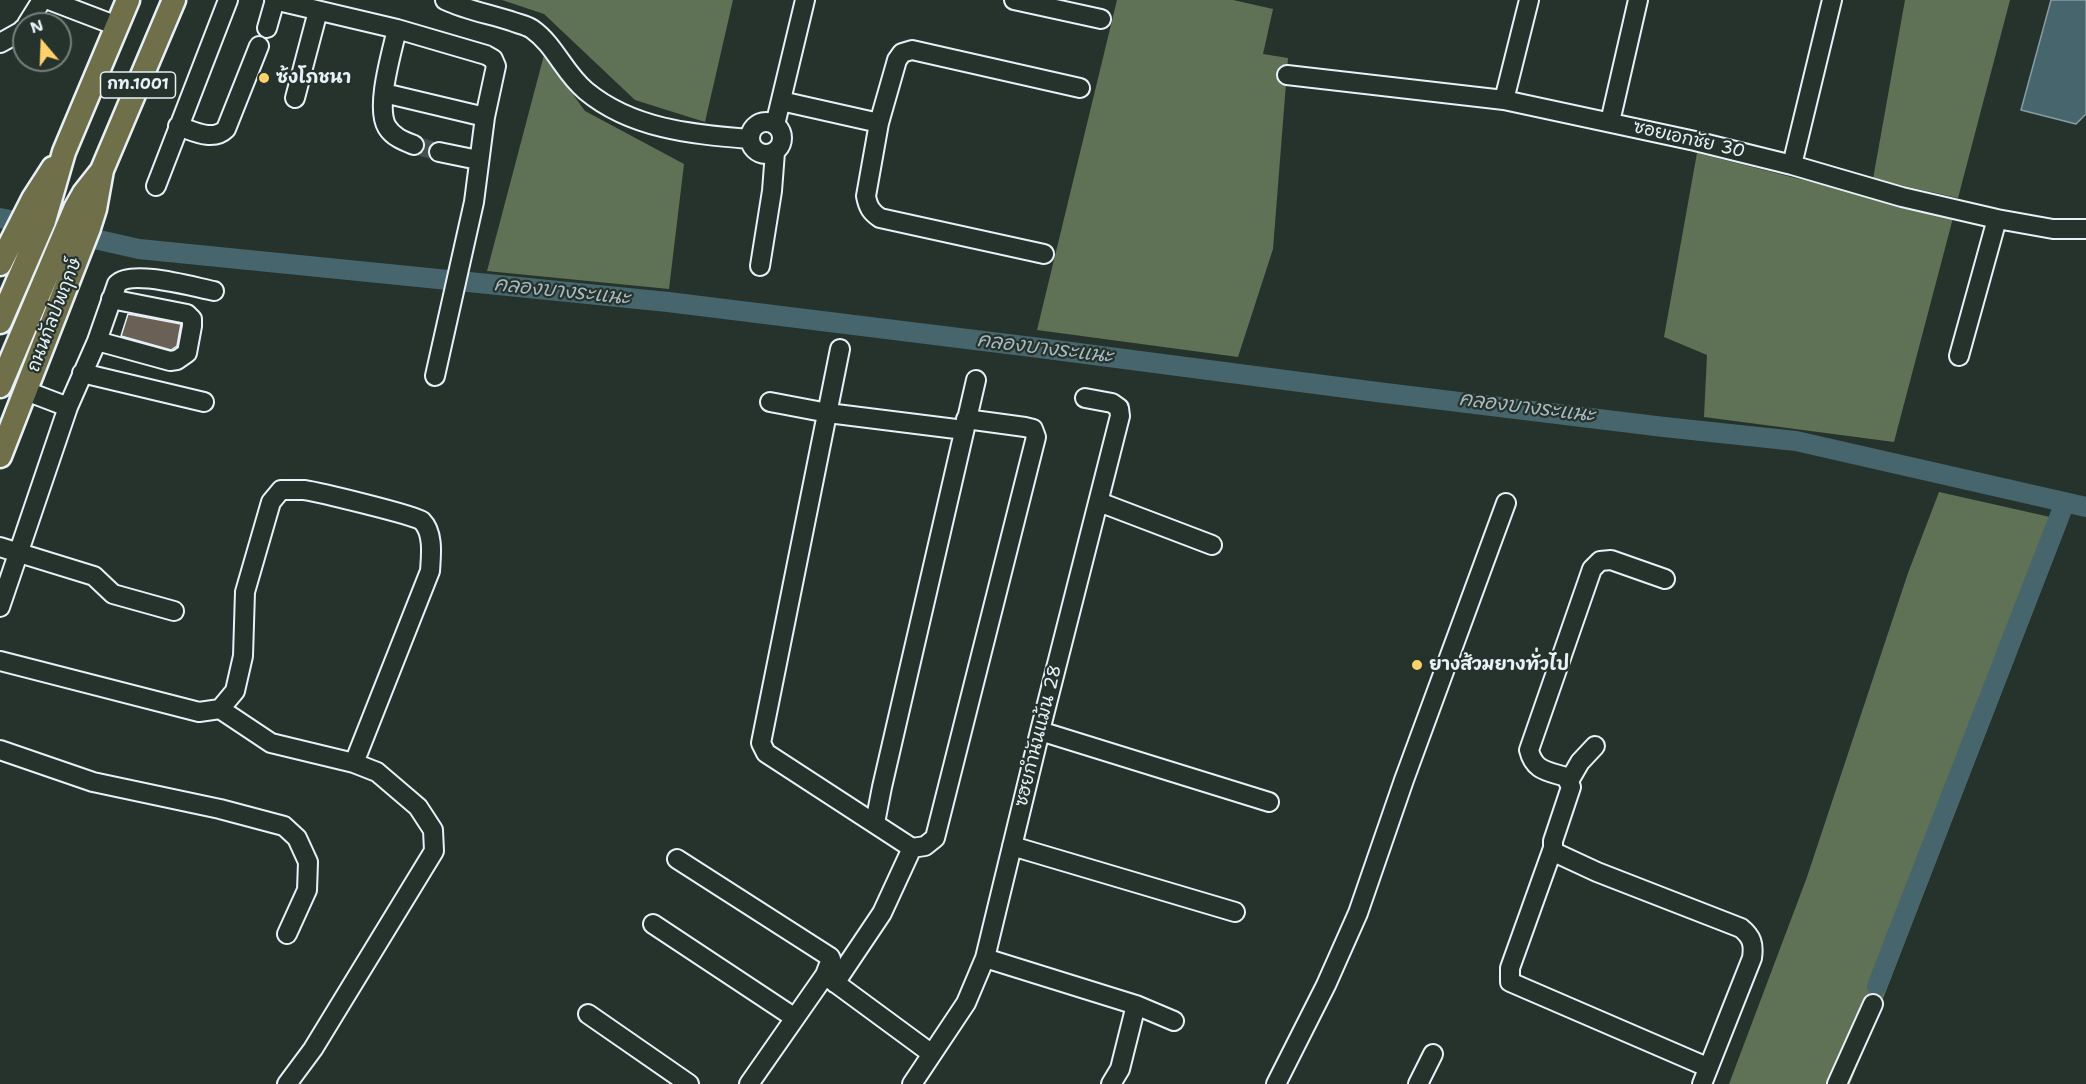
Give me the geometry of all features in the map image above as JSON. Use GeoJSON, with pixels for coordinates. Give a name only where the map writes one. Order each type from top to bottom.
{"type":"FeatureCollection","features":[{"type":"Feature","properties":{"kind":"main road","name":"กท.1001"},"geometry":{"type":"LineString","coordinates":[[4,256],[33,219],[128,0]]}},
{"type":"Feature","properties":{"kind":"main road","name":"ถนนกัลปพฤกษ์"},"geometry":{"type":"LineString","coordinates":[[0,456],[26,391],[67,254],[78,226],[95,209],[102,170],[174,0]]}},
{"type":"Feature","properties":{"kind":"main road","name":"กท.1001"},"geometry":{"type":"LineString","coordinates":[[0,322],[32,247],[33,219]]}},
{"type":"Feature","properties":{"kind":"main road","name":"ถนนกัลปพฤกษ์"},"geometry":{"type":"LineString","coordinates":[[0,386],[67,254]]}},
{"type":"Feature","properties":{"kind":"street"},"geometry":{"type":"LineString","coordinates":[[50,0],[117,26]]}},
{"type":"Feature","properties":{"kind":"street"},"geometry":{"type":"LineString","coordinates":[[156,186],[228,0]]}},
{"type":"Feature","properties":{"kind":"street"},"geometry":{"type":"LineString","coordinates":[[267,28],[274,0],[397,29],[493,59],[496,66],[495,76],[485,117],[474,202],[435,376]]}},
{"type":"Feature","properties":{"kind":"street"},"geometry":{"type":"LineString","coordinates":[[446,0],[458,6],[528,27],[542,36],[568,72],[586,91],[624,115],[661,128],[696,135],[749,139]]}},
{"type":"Feature","properties":{"kind":"street"},"geometry":{"type":"LineString","coordinates":[[775,125],[805,0]]}},
{"type":"Feature","properties":{"kind":"street"},"geometry":{"type":"LineString","coordinates":[[1014,0],[1101,19]]}},
{"type":"Feature","properties":{"kind":"street"},"geometry":{"type":"LineString","coordinates":[[1504,100],[1529,0]]}},
{"type":"Feature","properties":{"kind":"street"},"geometry":{"type":"LineString","coordinates":[[1610,122],[1638,0]]}},
{"type":"Feature","properties":{"kind":"street"},"geometry":{"type":"LineString","coordinates":[[1792,165],[1832,0]]}},
{"type":"Feature","properties":{"kind":"street"},"geometry":{"type":"LineString","coordinates":[[295,98],[318,11]]}},
{"type":"Feature","properties":{"kind":"street"},"geometry":{"type":"LineString","coordinates":[[397,29],[384,93],[382,115],[387,128],[397,138],[414,145]]}},
{"type":"Feature","properties":{"kind":"street"},"geometry":{"type":"LineString","coordinates":[[178,126],[207,135],[221,134],[226,129],[259,46]]}},
{"type":"Feature","properties":{"kind":"street"},"geometry":{"type":"LineString","coordinates":[[1044,254],[880,218],[873,213],[868,206],[866,196],[879,123],[897,60],[902,53],[912,50],[1080,88]]}},
{"type":"Feature","properties":{"kind":"street","name":"ซอยเอกชัย 30"},"geometry":{"type":"LineString","coordinates":[[1287,75],[1504,100],[1610,122],[1792,165],[1902,197],[1997,219],[2053,229],[2086,229]]}},
{"type":"Feature","properties":{"kind":"street"},"geometry":{"type":"LineString","coordinates":[[384,93],[485,117]]}},
{"type":"Feature","properties":{"kind":"street"},"geometry":{"type":"LineString","coordinates":[[781,101],[879,123]]}},
{"type":"Feature","properties":{"kind":"street"},"geometry":{"type":"LineString","coordinates":[[749,139],[756,126],[765,122],[775,125],[782,138],[775,152],[772,191],[760,266]]}},
{"type":"Feature","properties":{"kind":"street"},"geometry":{"type":"LineString","coordinates":[[749,139],[756,152],[765,155],[775,152]]}},
{"type":"Feature","properties":{"kind":"street"},"geometry":{"type":"LineString","coordinates":[[439,152],[478,160]]}},
{"type":"Feature","properties":{"kind":"street"},"geometry":{"type":"LineString","coordinates":[[1959,356],[1997,219]]}},
{"type":"Feature","properties":{"kind":"street"},"geometry":{"type":"LineString","coordinates":[[0,607],[68,407],[97,341],[117,284],[121,280],[138,277],[214,291]]}},
{"type":"Feature","properties":{"kind":"street"},"geometry":{"type":"LineString","coordinates":[[97,341],[170,361],[184,357],[187,353],[192,319],[187,314],[111,299]]}},
{"type":"Feature","properties":{"kind":"street"},"geometry":{"type":"LineString","coordinates":[[770,402],[828,412],[965,425],[1025,426],[1033,429],[1036,437],[935,838],[925,846],[912,848],[766,753],[761,743],[828,412],[840,349]]}},
{"type":"Feature","properties":{"kind":"street"},"geometry":{"type":"LineString","coordinates":[[82,373],[204,402]]}},
{"type":"Feature","properties":{"kind":"street"},"geometry":{"type":"LineString","coordinates":[[875,823],[976,380]]}},
{"type":"Feature","properties":{"kind":"street"},"geometry":{"type":"LineString","coordinates":[[26,391],[68,407]]}},
{"type":"Feature","properties":{"kind":"street","name":"ซฮยกำนันแม้น 28"},"geometry":{"type":"LineString","coordinates":[[912,1084],[966,1003],[985,958],[1040,731],[1100,502],[1120,416],[1119,408],[1112,403],[1085,398]]}},
{"type":"Feature","properties":{"kind":"street"},"geometry":{"type":"LineString","coordinates":[[0,661],[200,712],[220,709],[235,691],[243,656],[245,592],[271,502],[281,490],[305,490],[392,511],[421,520],[428,530],[431,549],[430,571],[354,763]]}},
{"type":"Feature","properties":{"kind":"street"},"geometry":{"type":"LineString","coordinates":[[1100,502],[1212,545]]}},
{"type":"Feature","properties":{"kind":"street"},"geometry":{"type":"LineString","coordinates":[[1276,1084],[1326,985],[1358,913],[1404,780],[1506,503]]}},
{"type":"Feature","properties":{"kind":"street"},"geometry":{"type":"LineString","coordinates":[[0,548],[94,576],[113,594],[174,611]]}},
{"type":"Feature","properties":{"kind":"street"},"geometry":{"type":"LineString","coordinates":[[1553,848],[1556,853],[1597,872],[1741,928],[1751,937],[1754,948],[1752,958],[1705,1075],[1510,982],[1510,968],[1553,848],[1570,787],[1566,777],[1541,770],[1531,762],[1529,750],[1592,569],[1600,561],[1611,560],[1665,579]]}},
{"type":"Feature","properties":{"kind":"street"},"geometry":{"type":"LineString","coordinates":[[220,709],[271,743],[354,763],[377,772],[418,807],[433,830],[434,851],[313,1049],[287,1084]]}},
{"type":"Feature","properties":{"kind":"street"},"geometry":{"type":"LineString","coordinates":[[1040,731],[1269,802]]}},
{"type":"Feature","properties":{"kind":"street"},"geometry":{"type":"LineString","coordinates":[[1569,782],[1580,762],[1595,746]]}},
{"type":"Feature","properties":{"kind":"street"},"geometry":{"type":"LineString","coordinates":[[0,750],[93,782],[220,809],[284,826],[297,838],[308,862],[307,890],[287,934]]}},
{"type":"Feature","properties":{"kind":"street"},"geometry":{"type":"LineString","coordinates":[[1012,846],[1235,912]]}},
{"type":"Feature","properties":{"kind":"street"},"geometry":{"type":"LineString","coordinates":[[749,1084],[795,1018],[830,979],[882,913],[912,848]]}},
{"type":"Feature","properties":{"kind":"street"},"geometry":{"type":"LineString","coordinates":[[677,859],[830,957],[830,979]]}},
{"type":"Feature","properties":{"kind":"street"},"geometry":{"type":"LineString","coordinates":[[653,924],[795,1018]]}},
{"type":"Feature","properties":{"kind":"street"},"geometry":{"type":"LineString","coordinates":[[985,958],[1136,1005],[1174,1021]]}},
{"type":"Feature","properties":{"kind":"street"},"geometry":{"type":"LineString","coordinates":[[830,979],[932,1054]]}},
{"type":"Feature","properties":{"kind":"street"},"geometry":{"type":"LineString","coordinates":[[1837,1084],[1874,1004]]}},
{"type":"Feature","properties":{"kind":"street"},"geometry":{"type":"LineString","coordinates":[[1111,1084],[1120,1069],[1136,1005]]}},
{"type":"Feature","properties":{"kind":"street"},"geometry":{"type":"LineString","coordinates":[[588,1014],[689,1084]]}},
{"type":"Feature","properties":{"kind":"street"},"geometry":{"type":"LineString","coordinates":[[1418,1084],[1433,1054]]}},
{"type":"Feature","properties":{"kind":"green space"},"geometry":{"type":"Polygon","coordinates":[[[502,0],[733,0],[705,122],[635,100],[544,14],[502,0]]]}},
{"type":"Feature","properties":{"kind":"green space"},"geometry":{"type":"Polygon","coordinates":[[[1117,0],[1233,0],[1273,9],[1263,54],[1288,58],[1273,249],[1238,357],[1037,330],[1117,0]]]}},
{"type":"Feature","properties":{"kind":"green space"},"geometry":{"type":"Polygon","coordinates":[[[1905,0],[2010,0],[1958,198],[1873,179],[1905,0]]]}},
{"type":"Feature","properties":{"kind":"green space"},"geometry":{"type":"Polygon","coordinates":[[[544,55],[585,111],[684,164],[669,289],[487,271],[544,55]]]}},
{"type":"Feature","properties":{"kind":"green space"},"geometry":{"type":"Polygon","coordinates":[[[1697,153],[1953,218],[1894,442],[1704,417],[1707,355],[1664,337],[1697,153]]]}},
{"type":"Feature","properties":{"kind":"green space"},"geometry":{"type":"Polygon","coordinates":[[[1939,492],[2068,521],[1850,1084],[1729,1084],[1807,877],[1908,573],[1939,492]]]}},
{"type":"Feature","properties":{"kind":"water"},"geometry":{"type":"Polygon","coordinates":[[[2051,0],[2086,0],[2086,114],[2076,124],[2021,110],[2051,0]]]}},
{"type":"Feature","properties":{"kind":"building"},"geometry":{"type":"Polygon","coordinates":[[[128,314],[181,324],[177,346],[171,350],[121,336],[128,314]]]}},
{"type":"Feature","properties":{"kind":"waterway","name":"คลองบางระแนะ"},"geometry":{"type":"LineString","coordinates":[[0,218],[35,225]]}},
{"type":"Feature","properties":{"kind":"waterway","name":"คลองบางระแนะ"},"geometry":{"type":"LineString","coordinates":[[72,234],[139,249],[668,302],[1377,392],[1796,441],[2086,507]]}},
{"type":"Feature","properties":{"kind":"waterway"},"geometry":{"type":"LineString","coordinates":[[1877,986],[2065,502]]}},
{"type":"Feature","properties":{"kind":"tunnel"},"geometry":{"type":"LineString","coordinates":[[414,145],[439,152]]}},
{"type":"Feature","properties":{"kind":"place","name":"ซ้งโภชนา"},"geometry":{"type":"Point","coordinates":[264,78]}},
{"type":"Feature","properties":{"kind":"place","name":"ยางส้วมยางทั่วไป"},"geometry":{"type":"Point","coordinates":[1417,665]}}]}
